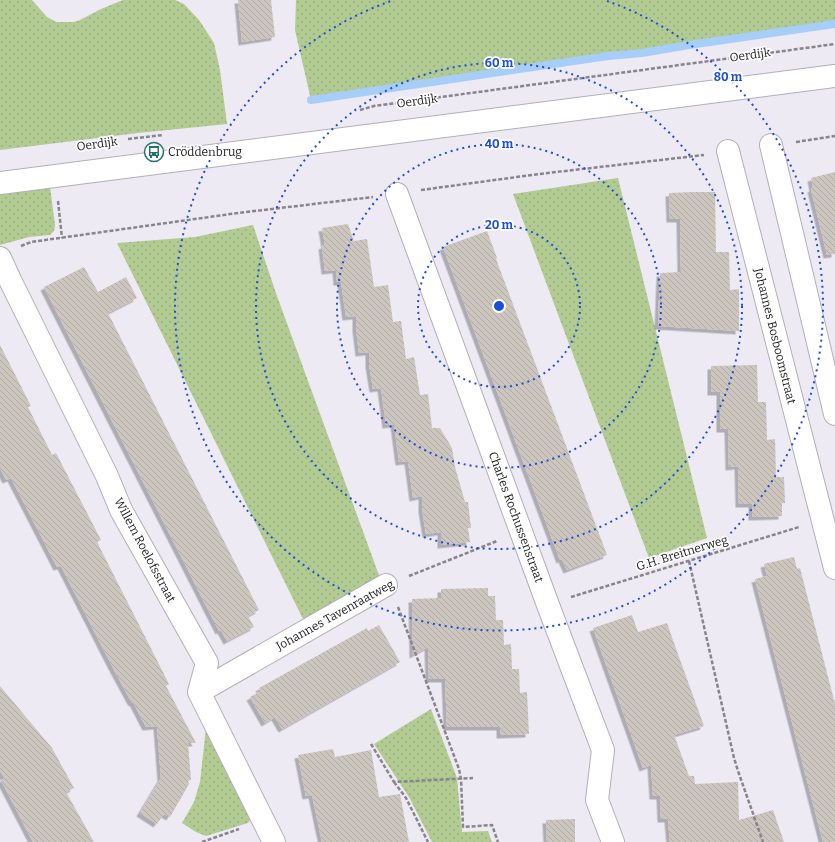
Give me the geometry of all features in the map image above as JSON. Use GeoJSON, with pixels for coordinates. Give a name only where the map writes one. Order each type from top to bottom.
{"type":"FeatureCollection","features":[{"type":"Feature","properties":{"kind":"street"},"geometry":{"type":"LineString","coordinates":[[0,183],[835,76]]}},
{"type":"Feature","properties":{"kind":"street"},"geometry":{"type":"LineString","coordinates":[[772,145],[835,414]]}},
{"type":"Feature","properties":{"kind":"street","name":"Johannes Bosboomstraat"},"geometry":{"type":"LineString","coordinates":[[728,151],[829,518],[835,568]]}},
{"type":"Feature","properties":{"kind":"street","name":"Charles Rochussenstraat"},"geometry":{"type":"LineString","coordinates":[[397,194],[603,750],[597,800],[613,842]]}},
{"type":"Feature","properties":{"kind":"street","name":"Willem Roelofsstraat"},"geometry":{"type":"LineString","coordinates":[[0,258],[107,476],[121,510],[207,663],[199,692]]}},
{"type":"Feature","properties":{"kind":"street","name":"Johannes Tavenraatweg"},"geometry":{"type":"LineString","coordinates":[[199,692],[388,585]]}},
{"type":"Feature","properties":{"kind":"street"},"geometry":{"type":"LineString","coordinates":[[199,692],[274,842]]}},
{"type":"Feature","properties":{"kind":"path","name":"Oerdijk"},"geometry":{"type":"LineString","coordinates":[[353,111],[382,105],[835,44]]}},
{"type":"Feature","properties":{"kind":"path","name":"Oerdijk"},"geometry":{"type":"LineString","coordinates":[[126,140],[164,135]]}},
{"type":"Feature","properties":{"kind":"path","name":"G.H. Breitnerweg"},"geometry":{"type":"LineString","coordinates":[[548,605],[829,518]]}},
{"type":"Feature","properties":{"kind":"path","name":"Johannes Tavenraatweg"},"geometry":{"type":"LineString","coordinates":[[388,585],[521,532]]}},
{"type":"Feature","properties":{"kind":"path"},"geometry":{"type":"LineString","coordinates":[[689,561],[734,758],[763,842]]}},
{"type":"Feature","properties":{"kind":"path"},"geometry":{"type":"LineString","coordinates":[[388,585],[459,769],[461,779],[463,827],[492,825],[498,842]]}},
{"type":"Feature","properties":{"kind":"path"},"geometry":{"type":"LineString","coordinates":[[371,744],[394,782],[406,798],[428,842]]}},
{"type":"Feature","properties":{"kind":"path"},"geometry":{"type":"LineString","coordinates":[[394,782],[473,778]]}},
{"type":"Feature","properties":{"kind":"path"},"geometry":{"type":"LineString","coordinates":[[202,842],[233,831],[264,823]]}},
{"type":"Feature","properties":{"kind":"green space"},"geometry":{"type":"Polygon","coordinates":[[[0,0],[32,0],[47,17],[56,22],[74,22],[123,0],[175,0],[184,4],[199,20],[214,43],[220,70],[227,124],[0,150],[0,0]]]}},
{"type":"Feature","properties":{"kind":"green space"},"geometry":{"type":"Polygon","coordinates":[[[296,0],[835,0],[835,25],[642,53],[608,56],[311,100],[295,30],[296,0]]]}},
{"type":"Feature","properties":{"kind":"green space"},"geometry":{"type":"Polygon","coordinates":[[[618,178],[707,538],[649,558],[513,194],[618,178]]]}},
{"type":"Feature","properties":{"kind":"green space"},"geometry":{"type":"Polygon","coordinates":[[[50,187],[55,225],[54,231],[50,235],[29,237],[0,245],[0,193],[50,187]]]}},
{"type":"Feature","properties":{"kind":"green space"},"geometry":{"type":"Polygon","coordinates":[[[253,225],[277,296],[380,578],[303,619],[117,243],[195,237],[253,225]]]}},
{"type":"Feature","properties":{"kind":"green space"},"geometry":{"type":"Polygon","coordinates":[[[431,709],[457,778],[462,832],[488,831],[492,842],[432,842],[409,797],[374,744],[431,709]]]}},
{"type":"Feature","properties":{"kind":"green space"},"geometry":{"type":"Polygon","coordinates":[[[206,728],[252,817],[248,823],[206,836],[196,832],[182,823],[194,802],[200,782],[206,728]]]}},
{"type":"Feature","properties":{"kind":"building"},"geometry":{"type":"Polygon","coordinates":[[[238,0],[271,0],[275,37],[242,42],[238,0]]]}},
{"type":"Feature","properties":{"kind":"building"},"geometry":{"type":"Polygon","coordinates":[[[835,172],[835,254],[827,255],[811,189],[813,188],[811,178],[835,172]]]}},
{"type":"Feature","properties":{"kind":"building"},"geometry":{"type":"Polygon","coordinates":[[[715,192],[716,252],[729,252],[730,290],[739,289],[739,331],[658,326],[660,273],[681,272],[680,219],[670,219],[669,193],[715,192]]]}},
{"type":"Feature","properties":{"kind":"building"},"geometry":{"type":"Polygon","coordinates":[[[348,224],[354,241],[367,239],[374,287],[388,285],[393,322],[401,321],[406,359],[414,357],[420,395],[428,394],[432,428],[440,428],[452,448],[455,467],[465,502],[468,502],[471,528],[468,528],[470,542],[441,545],[441,532],[426,534],[422,509],[422,496],[413,498],[408,461],[399,462],[394,424],[386,425],[381,388],[373,389],[369,364],[369,352],[359,353],[356,316],[346,317],[341,282],[337,282],[336,270],[325,271],[322,246],[325,245],[322,228],[348,224]]]}},
{"type":"Feature","properties":{"kind":"building"},"geometry":{"type":"Polygon","coordinates":[[[487,231],[497,258],[496,259],[607,555],[567,570],[562,559],[560,560],[443,247],[487,231]]]}},
{"type":"Feature","properties":{"kind":"building"},"geometry":{"type":"Polygon","coordinates":[[[84,267],[98,292],[126,277],[137,298],[108,313],[259,610],[248,616],[254,627],[227,641],[221,630],[219,631],[44,287],[84,267]]]}},
{"type":"Feature","properties":{"kind":"building"},"geometry":{"type":"Polygon","coordinates":[[[0,345],[31,406],[28,407],[52,455],[56,453],[101,540],[97,542],[169,684],[166,686],[196,743],[188,743],[191,780],[188,781],[189,784],[170,817],[164,814],[157,824],[140,813],[161,778],[157,726],[146,727],[112,666],[61,566],[57,567],[11,478],[6,480],[0,468],[0,345]]]}},
{"type":"Feature","properties":{"kind":"building"},"geometry":{"type":"Polygon","coordinates":[[[757,365],[758,402],[766,402],[767,440],[775,439],[776,477],[784,477],[785,503],[782,503],[782,516],[752,517],[752,504],[739,504],[738,466],[729,467],[728,429],[720,429],[720,392],[711,392],[711,366],[757,365]]]}},
{"type":"Feature","properties":{"kind":"building"},"geometry":{"type":"Polygon","coordinates":[[[794,557],[797,569],[800,568],[835,704],[835,842],[823,842],[755,579],[767,576],[764,564],[794,557]]]}},
{"type":"Feature","properties":{"kind":"building"},"geometry":{"type":"Polygon","coordinates":[[[488,588],[488,596],[495,596],[496,620],[503,620],[504,645],[511,644],[512,669],[519,669],[520,693],[527,692],[529,734],[500,735],[500,727],[447,727],[445,679],[429,679],[428,647],[413,655],[412,599],[441,598],[441,589],[488,588]]]}},
{"type":"Feature","properties":{"kind":"building"},"geometry":{"type":"Polygon","coordinates":[[[632,615],[638,632],[667,623],[704,726],[674,735],[689,776],[694,776],[695,784],[738,782],[739,820],[773,810],[784,842],[670,842],[668,819],[661,819],[660,796],[653,796],[651,765],[643,768],[593,628],[632,615]]]}},
{"type":"Feature","properties":{"kind":"building"},"geometry":{"type":"Polygon","coordinates":[[[379,625],[400,662],[282,729],[275,717],[265,723],[250,697],[261,691],[259,688],[367,628],[368,631],[379,625]]]}},
{"type":"Feature","properties":{"kind":"building"},"geometry":{"type":"Polygon","coordinates":[[[0,686],[52,748],[74,788],[66,792],[94,842],[33,842],[1,780],[5,778],[0,771],[0,686]]]}},
{"type":"Feature","properties":{"kind":"building"},"geometry":{"type":"Polygon","coordinates":[[[333,749],[335,757],[371,750],[379,797],[400,794],[409,842],[322,842],[312,795],[306,796],[298,755],[333,749]]]}},
{"type":"Feature","properties":{"kind":"building"},"geometry":{"type":"Polygon","coordinates":[[[575,819],[575,842],[547,842],[546,820],[575,819]]]}},
{"type":"Feature","properties":{"kind":"waterway"},"geometry":{"type":"LineString","coordinates":[[311,100],[835,24]]}},
{"type":"Feature","properties":{"kind":"place","name":"Cröddenbrug"},"geometry":{"type":"Point","coordinates":[154,152]}}]}
